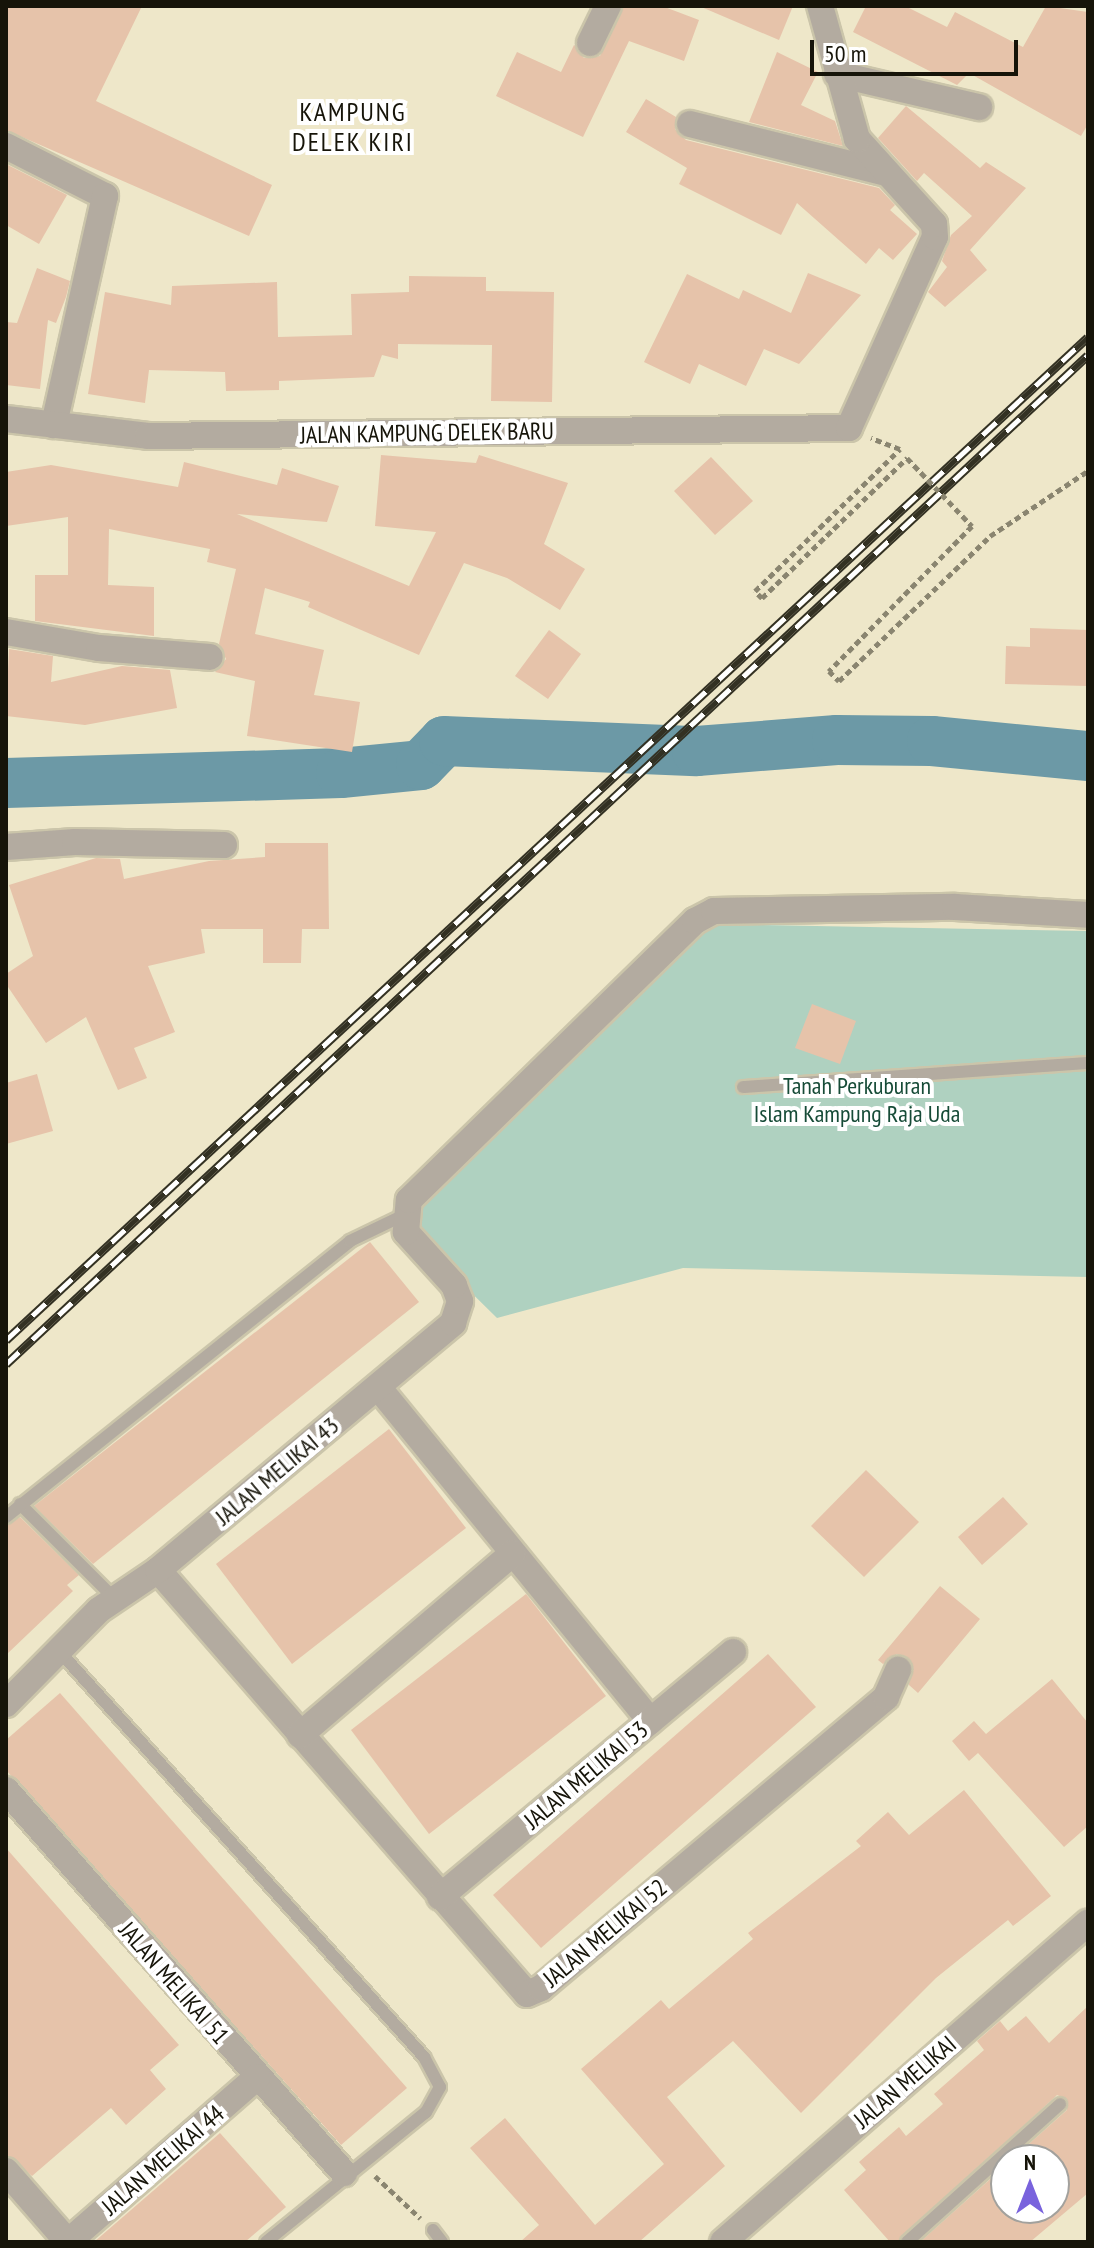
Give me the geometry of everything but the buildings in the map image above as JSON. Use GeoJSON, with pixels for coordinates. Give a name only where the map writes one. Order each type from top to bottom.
{"type":"FeatureCollection","features":[{"type":"Feature","properties":{"kind":"street"},"geometry":{"type":"LineString","coordinates":[[590,43],[608,6]]}},
{"type":"Feature","properties":{"kind":"street"},"geometry":{"type":"LineString","coordinates":[[820,6],[857,139],[882,172],[934,224],[935,237],[849,428]]}},
{"type":"Feature","properties":{"kind":"street"},"geometry":{"type":"LineString","coordinates":[[837,74],[979,107]]}},
{"type":"Feature","properties":{"kind":"street"},"geometry":{"type":"LineString","coordinates":[[690,124],[882,172]]}},
{"type":"Feature","properties":{"kind":"street"},"geometry":{"type":"LineString","coordinates":[[6,146],[105,196],[54,425]]}},
{"type":"Feature","properties":{"kind":"street","name":"JALAN KAMPUNG DELEK BARU"},"geometry":{"type":"LineString","coordinates":[[6,419],[148,436],[849,428]]}},
{"type":"Feature","properties":{"kind":"street"},"geometry":{"type":"LineString","coordinates":[[6,632],[99,648],[210,657]]}},
{"type":"Feature","properties":{"kind":"street"},"geometry":{"type":"LineString","coordinates":[[6,847],[75,842],[224,845]]}},
{"type":"Feature","properties":{"kind":"street"},"geometry":{"type":"LineString","coordinates":[[404,1215],[435,1168],[680,934],[714,911],[955,907],[1088,915]]}},
{"type":"Feature","properties":{"kind":"street","name":"JALAN MELIKAI 43"},"geometry":{"type":"LineString","coordinates":[[6,1704],[114,1598],[158,1570],[453,1323],[460,1301],[454,1285],[406,1232],[404,1215]]}},
{"type":"Feature","properties":{"kind":"street"},"geometry":{"type":"LineString","coordinates":[[378,1387],[650,1721]]}},
{"type":"Feature","properties":{"kind":"street"},"geometry":{"type":"LineString","coordinates":[[300,1735],[513,1553]]}},
{"type":"Feature","properties":{"kind":"street","name":"JALAN MELIKAI 52"},"geometry":{"type":"LineString","coordinates":[[158,1570],[514,1983],[527,1994],[541,1988],[886,1697],[898,1670]]}},
{"type":"Feature","properties":{"kind":"street","name":"JALAN MELIKAI 53"},"geometry":{"type":"LineString","coordinates":[[440,1897],[733,1652]]}},
{"type":"Feature","properties":{"kind":"street","name":"JALAN MELIKAI 51"},"geometry":{"type":"LineString","coordinates":[[6,1790],[257,2077],[352,2169]]}},
{"type":"Feature","properties":{"kind":"street","name":"JALAN MELIKAI"},"geometry":{"type":"LineString","coordinates":[[723,2242],[1088,1922]]}},
{"type":"Feature","properties":{"kind":"street","name":"JALAN MELIKAI 44"},"geometry":{"type":"LineString","coordinates":[[68,2242],[257,2077]]}},
{"type":"Feature","properties":{"kind":"street"},"geometry":{"type":"LineString","coordinates":[[6,2171],[68,2242]]}},
{"type":"Feature","properties":{"kind":"lane"},"geometry":{"type":"LineString","coordinates":[[743,1087],[1088,1063]]}},
{"type":"Feature","properties":{"kind":"lane"},"geometry":{"type":"LineString","coordinates":[[6,1517],[350,1241],[404,1215]]}},
{"type":"Feature","properties":{"kind":"lane"},"geometry":{"type":"LineString","coordinates":[[20,1504],[114,1598]]}},
{"type":"Feature","properties":{"kind":"lane"},"geometry":{"type":"LineString","coordinates":[[60,1652],[424,2057],[440,2087],[426,2112],[352,2169],[266,2242]]}},
{"type":"Feature","properties":{"kind":"lane"},"geometry":{"type":"LineString","coordinates":[[907,2242],[1060,2104]]}},
{"type":"Feature","properties":{"kind":"lane"},"geometry":{"type":"LineString","coordinates":[[433,2230],[442,2242]]}},
{"type":"Feature","properties":{"kind":"path"},"geometry":{"type":"LineString","coordinates":[[849,428],[900,449],[755,591],[762,598],[907,458],[972,526],[829,671],[839,681],[990,536],[1088,471]]}},
{"type":"Feature","properties":{"kind":"path"},"geometry":{"type":"LineString","coordinates":[[352,2169],[433,2230]]}},
{"type":"Feature","properties":{"kind":"green space","name":"Tanah Perkuburan Islam Kampung Raja Uda"},"geometry":{"type":"Polygon","coordinates":[[[712,924],[1088,931],[1088,1277],[683,1268],[497,1318],[432,1254],[415,1222],[424,1194],[687,938],[712,924]]]}},
{"type":"Feature","properties":{"kind":"waterway"},"geometry":{"type":"LineString","coordinates":[[6,783],[341,773],[421,765],[444,741],[697,751],[837,740],[932,741],[1088,756]]}},
{"type":"Feature","properties":{"kind":"railway"},"geometry":{"type":"LineString","coordinates":[[6,1340],[1088,337]]}},
{"type":"Feature","properties":{"kind":"railway"},"geometry":{"type":"LineString","coordinates":[[6,1364],[1088,355]]}},
{"type":"Feature","properties":{"kind":"district","name":"KAMPUNG DELEK KIRI"},"geometry":{"type":"Point","coordinates":[353,127]}}]}
